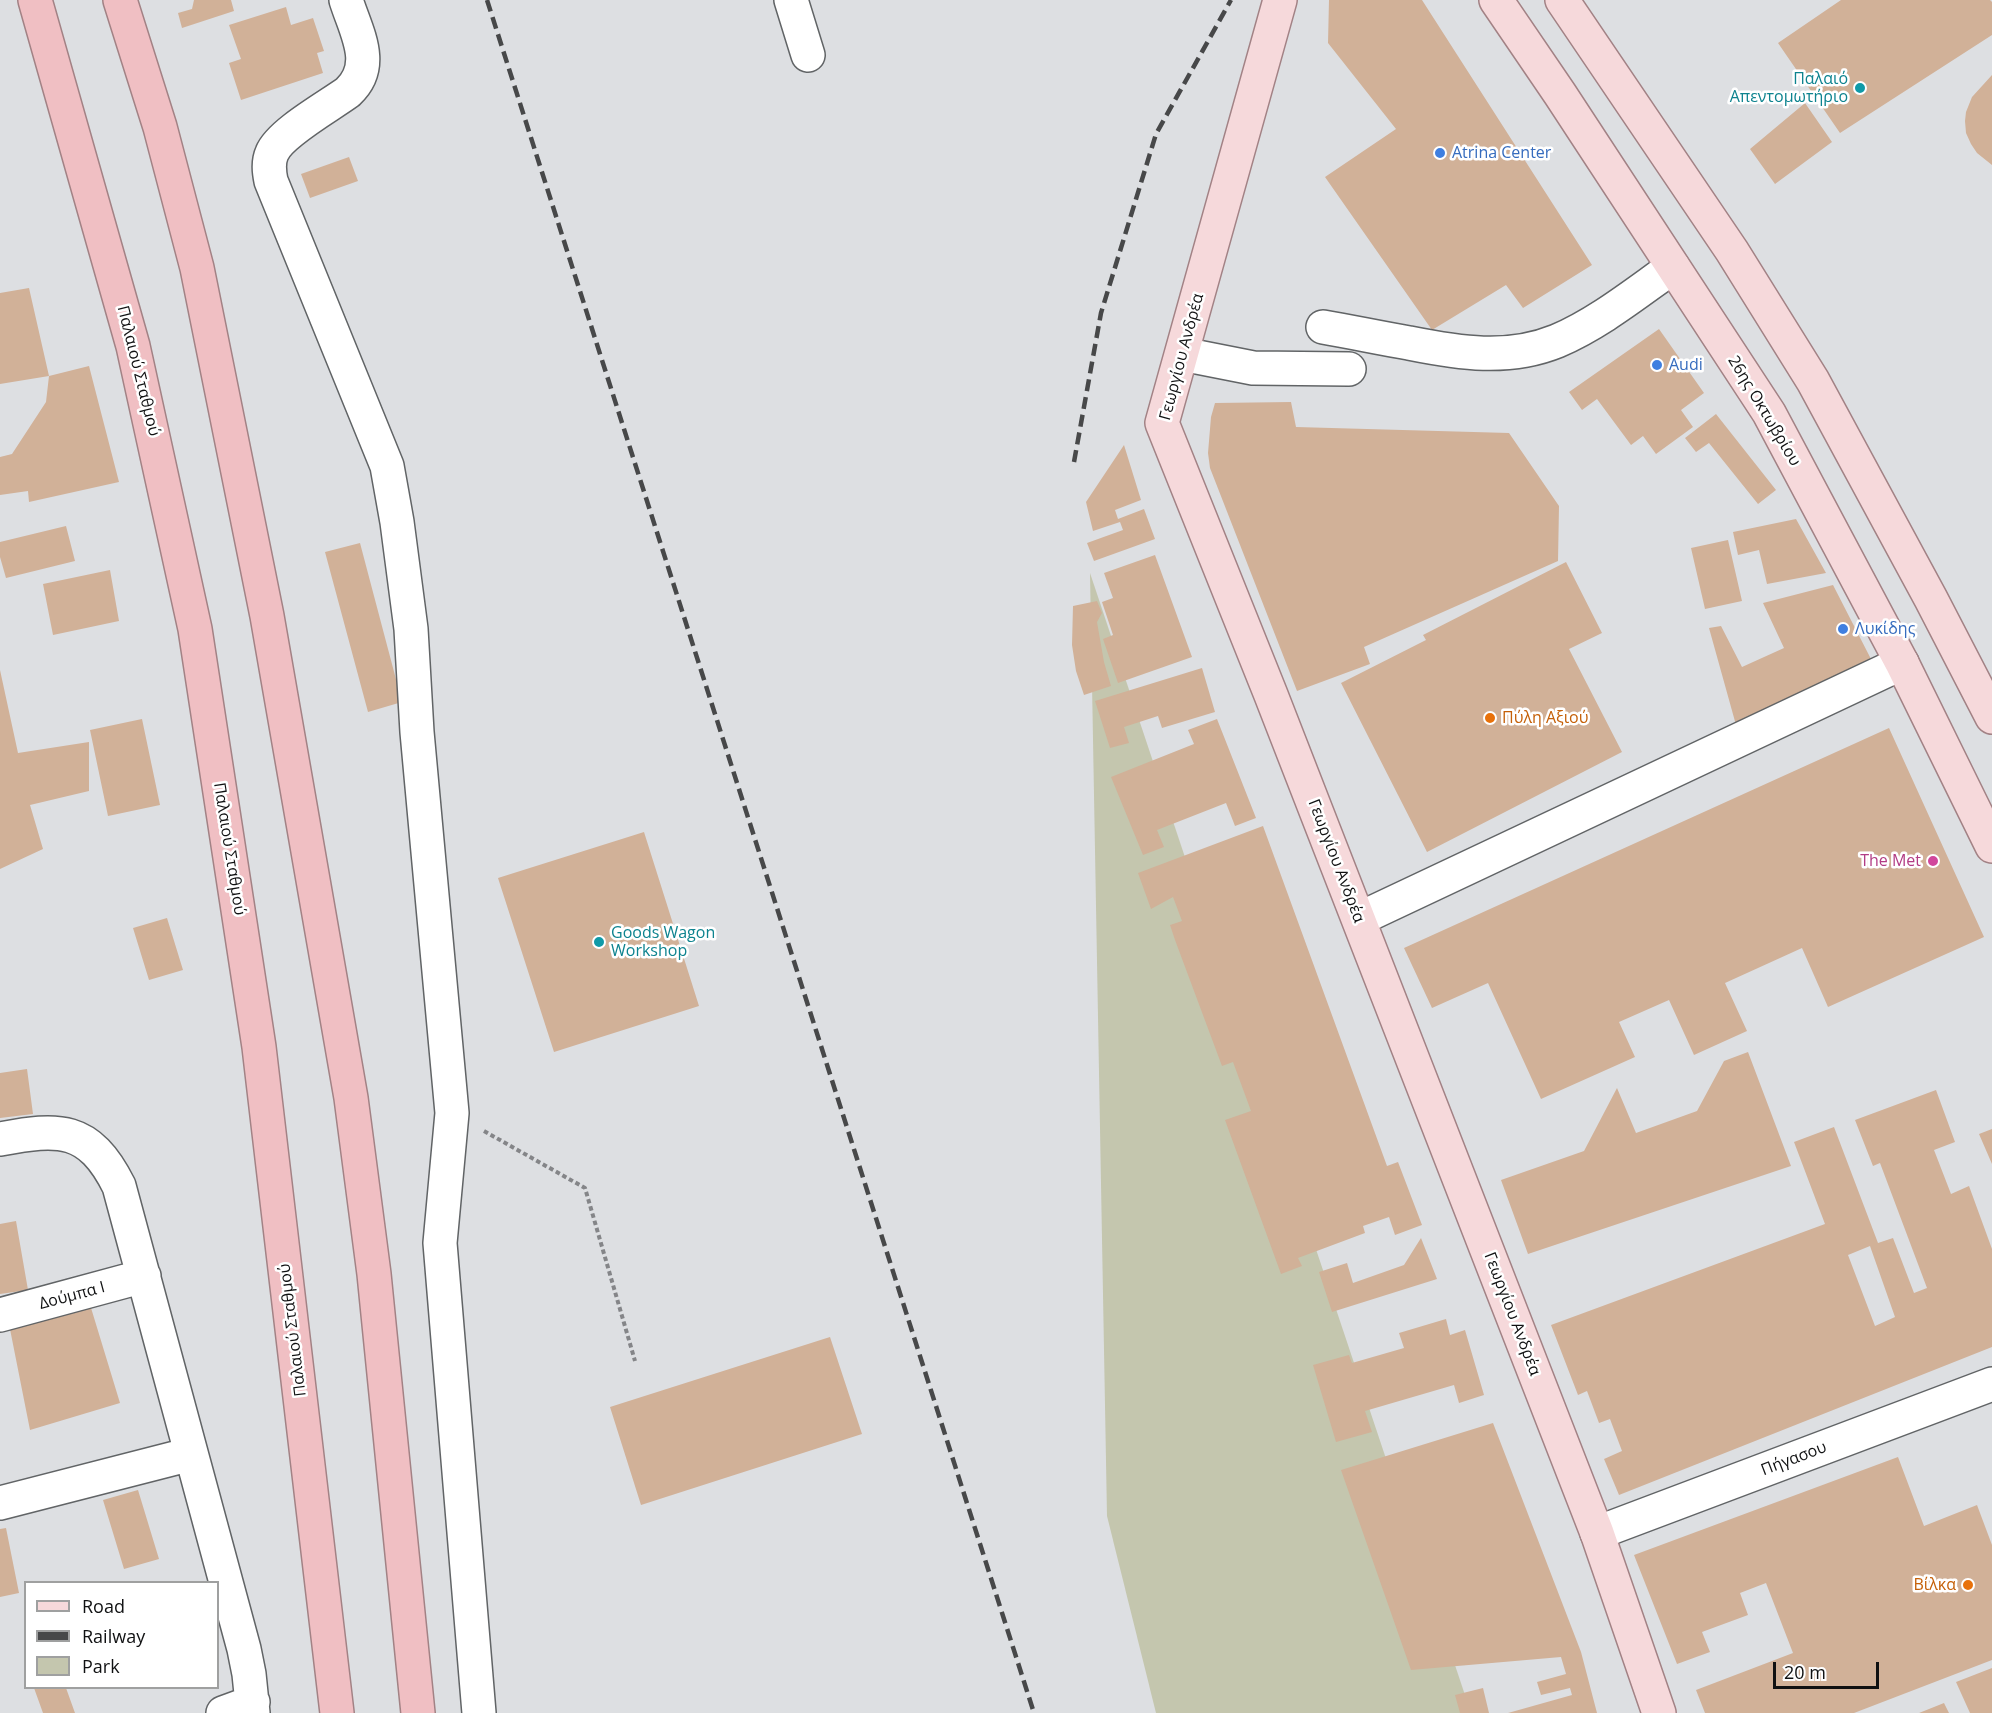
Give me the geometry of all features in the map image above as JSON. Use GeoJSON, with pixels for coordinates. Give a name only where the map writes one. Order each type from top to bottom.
{"type":"FeatureCollection","features":[{"type":"Feature","properties":{"kind":"highway","name":"Παλαιού Σταθμού"},"geometry":{"type":"LineString","coordinates":[[35,0],[133,346],[195,629],[260,1047],[337,1713]]}},
{"type":"Feature","properties":{"kind":"highway"},"geometry":{"type":"LineString","coordinates":[[120,0],[160,127],[197,268],[269,627],[351,1098],[374,1274],[418,1713]]}},
{"type":"Feature","properties":{"kind":"main road","name":"Γεωργίου Ανδρέα"},"geometry":{"type":"LineString","coordinates":[[1280,0],[1162,423],[1359,919],[1597,1533],[1659,1713]]}},
{"type":"Feature","properties":{"kind":"main road","name":"26ης Οκτωβρίου"},"geometry":{"type":"LineString","coordinates":[[1496,0],[1768,413],[1902,663],[1992,846]]}},
{"type":"Feature","properties":{"kind":"main road"},"geometry":{"type":"LineString","coordinates":[[1562,0],[1732,251],[1813,381],[1992,717]]}},
{"type":"Feature","properties":{"kind":"street"},"geometry":{"type":"LineString","coordinates":[[346,0],[362,52],[364,64],[362,75],[348,92],[278,142],[269,161],[269,171],[387,466],[397,522],[411,629],[417,732],[452,1113],[440,1243],[479,1713]]}},
{"type":"Feature","properties":{"kind":"street"},"geometry":{"type":"LineString","coordinates":[[791,0],[808,55]]}},
{"type":"Feature","properties":{"kind":"street"},"geometry":{"type":"LineString","coordinates":[[1323,327],[1454,352],[1496,354],[1516,352],[1537,348],[1575,333],[1673,267]]}},
{"type":"Feature","properties":{"kind":"street"},"geometry":{"type":"LineString","coordinates":[[1182,354],[1253,368],[1349,369]]}},
{"type":"Feature","properties":{"kind":"street"},"geometry":{"type":"LineString","coordinates":[[1359,919],[1902,663]]}},
{"type":"Feature","properties":{"kind":"street"},"geometry":{"type":"LineString","coordinates":[[0,1139],[57,1132],[74,1137],[97,1154],[111,1169],[119,1186],[244,1649],[243,1709]]}},
{"type":"Feature","properties":{"kind":"street","name":"Δούμπα Ι"},"geometry":{"type":"LineString","coordinates":[[0,1315],[144,1276]]}},
{"type":"Feature","properties":{"kind":"street","name":"Πήγασου"},"geometry":{"type":"LineString","coordinates":[[1597,1533],[1992,1384]]}},
{"type":"Feature","properties":{"kind":"street"},"geometry":{"type":"LineString","coordinates":[[0,1503],[191,1454]]}},
{"type":"Feature","properties":{"kind":"path"},"geometry":{"type":"LineString","coordinates":[[452,1113],[585,1188],[635,1360]]}},
{"type":"Feature","properties":{"kind":"green space"},"geometry":{"type":"Polygon","coordinates":[[[1090,573],[1471,1713],[1156,1713],[1107,1516],[1090,573]]]}},
{"type":"Feature","properties":{"kind":"building"},"geometry":{"type":"Polygon","coordinates":[[[194,0],[231,0],[234,11],[182,28],[178,13],[192,9],[194,0]]]}},
{"type":"Feature","properties":{"kind":"building","name":"Atrina Center"},"geometry":{"type":"Polygon","coordinates":[[[1329,0],[1422,0],[1592,265],[1523,308],[1506,285],[1432,330],[1325,177],[1396,129],[1328,43],[1329,0]]]}},
{"type":"Feature","properties":{"kind":"building","name":"Παλαιό Απεντομωτήριο"},"geometry":{"type":"Polygon","coordinates":[[[1841,0],[1990,0],[1992,2],[1992,35],[1840,133],[1778,43],[1841,0]]]}},
{"type":"Feature","properties":{"kind":"building"},"geometry":{"type":"Polygon","coordinates":[[[286,7],[291,25],[313,18],[324,51],[317,53],[323,73],[241,100],[229,63],[241,59],[229,25],[286,7]]]}},
{"type":"Feature","properties":{"kind":"building"},"geometry":{"type":"Polygon","coordinates":[[[1992,75],[1992,165],[1977,153],[1971,144],[1966,133],[1965,121],[1972,97],[1992,75]]]}},
{"type":"Feature","properties":{"kind":"building"},"geometry":{"type":"Polygon","coordinates":[[[1805,103],[1832,142],[1775,184],[1750,149],[1805,103]]]}},
{"type":"Feature","properties":{"kind":"building"},"geometry":{"type":"Polygon","coordinates":[[[349,157],[358,181],[310,198],[301,174],[349,157]]]}},
{"type":"Feature","properties":{"kind":"building"},"geometry":{"type":"Polygon","coordinates":[[[29,288],[49,376],[0,384],[0,293],[29,288]]]}},
{"type":"Feature","properties":{"kind":"building"},"geometry":{"type":"Polygon","coordinates":[[[1659,329],[1704,393],[1681,410],[1693,427],[1656,454],[1643,436],[1631,445],[1597,399],[1582,410],[1569,392],[1659,329]]]}},
{"type":"Feature","properties":{"kind":"building"},"geometry":{"type":"Polygon","coordinates":[[[89,366],[119,482],[29,502],[28,491],[0,495],[0,457],[12,454],[46,402],[49,376],[89,366]]]}},
{"type":"Feature","properties":{"kind":"building"},"geometry":{"type":"Polygon","coordinates":[[[1291,402],[1296,427],[1509,433],[1559,506],[1558,561],[1364,647],[1370,664],[1297,691],[1210,468],[1208,453],[1211,417],[1215,403],[1291,402]]]}},
{"type":"Feature","properties":{"kind":"building"},"geometry":{"type":"Polygon","coordinates":[[[1716,414],[1776,490],[1758,504],[1709,443],[1696,452],[1685,438],[1716,414]]]}},
{"type":"Feature","properties":{"kind":"building"},"geometry":{"type":"Polygon","coordinates":[[[1124,445],[1141,500],[1115,510],[1118,519],[1144,509],[1155,539],[1094,561],[1087,543],[1123,530],[1120,522],[1093,531],[1086,502],[1124,445]]]}},
{"type":"Feature","properties":{"kind":"building"},"geometry":{"type":"Polygon","coordinates":[[[1796,519],[1826,573],[1767,584],[1759,550],[1738,555],[1733,532],[1796,519]]]}},
{"type":"Feature","properties":{"kind":"building"},"geometry":{"type":"Polygon","coordinates":[[[66,526],[75,561],[6,578],[0,557],[0,542],[66,526]]]}},
{"type":"Feature","properties":{"kind":"building"},"geometry":{"type":"Polygon","coordinates":[[[1728,540],[1742,601],[1705,609],[1691,548],[1728,540]]]}},
{"type":"Feature","properties":{"kind":"building"},"geometry":{"type":"Polygon","coordinates":[[[360,543],[402,702],[368,712],[325,552],[360,543]]]}},
{"type":"Feature","properties":{"kind":"building"},"geometry":{"type":"Polygon","coordinates":[[[1155,555],[1192,657],[1118,683],[1103,639],[1113,635],[1102,602],[1113,598],[1104,573],[1155,555]]]}},
{"type":"Feature","properties":{"kind":"building"},"geometry":{"type":"Polygon","coordinates":[[[1566,562],[1602,633],[1569,649],[1622,752],[1427,852],[1341,683],[1426,640],[1423,635],[1566,562]]]}},
{"type":"Feature","properties":{"kind":"building"},"geometry":{"type":"Polygon","coordinates":[[[110,570],[119,621],[53,635],[43,584],[110,570]]]}},
{"type":"Feature","properties":{"kind":"building"},"geometry":{"type":"Polygon","coordinates":[[[1833,585],[1872,661],[1736,725],[1709,628],[1721,626],[1742,667],[1784,648],[1763,603],[1833,585]]]}},
{"type":"Feature","properties":{"kind":"building"},"geometry":{"type":"Polygon","coordinates":[[[1097,601],[1102,613],[1097,622],[1111,686],[1084,695],[1076,671],[1072,645],[1073,606],[1097,601]]]}},
{"type":"Feature","properties":{"kind":"building"},"geometry":{"type":"Polygon","coordinates":[[[1202,668],[1215,712],[1162,728],[1158,716],[1124,727],[1129,743],[1110,748],[1095,701],[1202,668]]]}},
{"type":"Feature","properties":{"kind":"building"},"geometry":{"type":"Polygon","coordinates":[[[0,670],[18,753],[89,742],[89,791],[30,805],[43,849],[0,869],[0,670]]]}},
{"type":"Feature","properties":{"kind":"building"},"geometry":{"type":"Polygon","coordinates":[[[142,719],[160,805],[108,816],[90,730],[142,719]]]}},
{"type":"Feature","properties":{"kind":"building"},"geometry":{"type":"Polygon","coordinates":[[[1217,719],[1256,818],[1235,826],[1226,803],[1157,830],[1164,847],[1143,855],[1111,777],[1194,744],[1188,730],[1217,719]]]}},
{"type":"Feature","properties":{"kind":"building"},"geometry":{"type":"Polygon","coordinates":[[[1889,728],[1984,937],[1828,1007],[1802,948],[1725,983],[1747,1031],[1694,1055],[1669,1000],[1619,1022],[1635,1057],[1541,1099],[1488,983],[1432,1008],[1404,948],[1889,728]]]}},
{"type":"Feature","properties":{"kind":"building"},"geometry":{"type":"Polygon","coordinates":[[[1263,826],[1387,1166],[1398,1162],[1422,1225],[1395,1235],[1389,1217],[1363,1226],[1365,1233],[1298,1258],[1302,1266],[1281,1274],[1225,1120],[1251,1111],[1233,1062],[1222,1066],[1175,940],[1170,925],[1182,921],[1173,897],[1151,909],[1138,873],[1263,826]]]}},
{"type":"Feature","properties":{"kind":"building","name":"Goods Wagon Workshop"},"geometry":{"type":"Polygon","coordinates":[[[644,832],[699,1006],[554,1052],[498,878],[644,832]]]}},
{"type":"Feature","properties":{"kind":"building"},"geometry":{"type":"Polygon","coordinates":[[[167,918],[183,970],[149,980],[133,928],[167,918]]]}},
{"type":"Feature","properties":{"kind":"building"},"geometry":{"type":"Polygon","coordinates":[[[1748,1052],[1791,1166],[1528,1254],[1501,1180],[1584,1151],[1617,1088],[1636,1133],[1697,1111],[1724,1061],[1748,1052]]]}},
{"type":"Feature","properties":{"kind":"building"},"geometry":{"type":"Polygon","coordinates":[[[27,1069],[33,1114],[0,1118],[0,1073],[27,1069]]]}},
{"type":"Feature","properties":{"kind":"building"},"geometry":{"type":"Polygon","coordinates":[[[1936,1090],[1955,1142],[1934,1150],[1951,1194],[1969,1186],[1992,1249],[1992,1347],[1619,1495],[1604,1459],[1622,1451],[1610,1419],[1599,1423],[1587,1391],[1578,1395],[1551,1325],[1825,1224],[1794,1142],[1834,1127],[1878,1243],[1893,1238],[1914,1293],[1927,1288],[1880,1163],[1873,1166],[1855,1120],[1936,1090]],[[1870,1246],[1848,1255],[1875,1326],[1895,1317],[1870,1246]]]}},
{"type":"Feature","properties":{"kind":"building"},"geometry":{"type":"Polygon","coordinates":[[[1992,1129],[1992,1164],[1979,1134],[1992,1129]]]}},
{"type":"Feature","properties":{"kind":"building"},"geometry":{"type":"Polygon","coordinates":[[[16,1221],[28,1290],[0,1294],[0,1224],[16,1221]]]}},
{"type":"Feature","properties":{"kind":"building"},"geometry":{"type":"Polygon","coordinates":[[[1421,1238],[1437,1279],[1332,1312],[1319,1272],[1347,1263],[1353,1283],[1404,1265],[1421,1238]]]}},
{"type":"Feature","properties":{"kind":"building"},"geometry":{"type":"Polygon","coordinates":[[[88,1298],[120,1403],[30,1430],[8,1319],[88,1298]]]}},
{"type":"Feature","properties":{"kind":"building"},"geometry":{"type":"Polygon","coordinates":[[[1446,1319],[1450,1335],[1465,1330],[1484,1395],[1459,1403],[1454,1385],[1365,1411],[1372,1432],[1336,1442],[1313,1365],[1349,1355],[1352,1363],[1404,1348],[1399,1333],[1446,1319]]]}},
{"type":"Feature","properties":{"kind":"building"},"geometry":{"type":"Polygon","coordinates":[[[830,1337],[862,1434],[641,1505],[610,1407],[830,1337]]]}},
{"type":"Feature","properties":{"kind":"building"},"geometry":{"type":"Polygon","coordinates":[[[1493,1423],[1581,1652],[1597,1713],[1508,1713],[1572,1695],[1570,1688],[1541,1695],[1537,1682],[1566,1674],[1561,1657],[1411,1670],[1341,1470],[1493,1423]]]}},
{"type":"Feature","properties":{"kind":"building"},"geometry":{"type":"Polygon","coordinates":[[[1898,1457],[1924,1526],[1977,1505],[1992,1545],[1992,1660],[1854,1713],[1705,1713],[1696,1690],[1793,1653],[1766,1583],[1740,1593],[1748,1615],[1702,1632],[1710,1652],[1677,1664],[1634,1555],[1898,1457]]]}},
{"type":"Feature","properties":{"kind":"building"},"geometry":{"type":"Polygon","coordinates":[[[138,1490],[159,1559],[124,1569],[103,1500],[138,1490]]]}},
{"type":"Feature","properties":{"kind":"building"},"geometry":{"type":"Polygon","coordinates":[[[6,1528],[19,1593],[0,1597],[0,1529],[6,1528]]]}},
{"type":"Feature","properties":{"kind":"building"},"geometry":{"type":"Polygon","coordinates":[[[1992,1668],[1992,1713],[1970,1713],[1956,1682],[1992,1668]]]}},
{"type":"Feature","properties":{"kind":"building"},"geometry":{"type":"Polygon","coordinates":[[[1483,1688],[1489,1713],[1460,1713],[1455,1695],[1483,1688]]]}},
{"type":"Feature","properties":{"kind":"building"},"geometry":{"type":"Polygon","coordinates":[[[34,1689],[66,1689],[75,1713],[43,1713],[34,1689]]]}},
{"type":"Feature","properties":{"kind":"building"},"geometry":{"type":"Polygon","coordinates":[[[1944,1703],[1949,1713],[1919,1713],[1944,1703]]]}},
{"type":"Feature","properties":{"kind":"railway"},"geometry":{"type":"LineString","coordinates":[[487,0],[1034,1713]]}},
{"type":"Feature","properties":{"kind":"railway"},"geometry":{"type":"LineString","coordinates":[[1074,462],[1101,313],[1156,134],[1231,0]]}},
{"type":"Feature","properties":{"kind":"place","name":"Παλαιό Απεντομωτήριο"},"geometry":{"type":"Point","coordinates":[1860,88]}},
{"type":"Feature","properties":{"kind":"place","name":"Atrina Center"},"geometry":{"type":"Point","coordinates":[1440,153]}},
{"type":"Feature","properties":{"kind":"place","name":"Audi"},"geometry":{"type":"Point","coordinates":[1657,365]}},
{"type":"Feature","properties":{"kind":"place","name":"Λυκίδης"},"geometry":{"type":"Point","coordinates":[1843,629]}},
{"type":"Feature","properties":{"kind":"place","name":"Πύλη Αξιού"},"geometry":{"type":"Point","coordinates":[1490,718]}},
{"type":"Feature","properties":{"kind":"place","name":"The Met"},"geometry":{"type":"Point","coordinates":[1933,861]}},
{"type":"Feature","properties":{"kind":"place","name":"Goods Wagon Workshop"},"geometry":{"type":"Point","coordinates":[599,942]}},
{"type":"Feature","properties":{"kind":"place","name":"Βίλκα"},"geometry":{"type":"Point","coordinates":[1968,1585]}}]}
